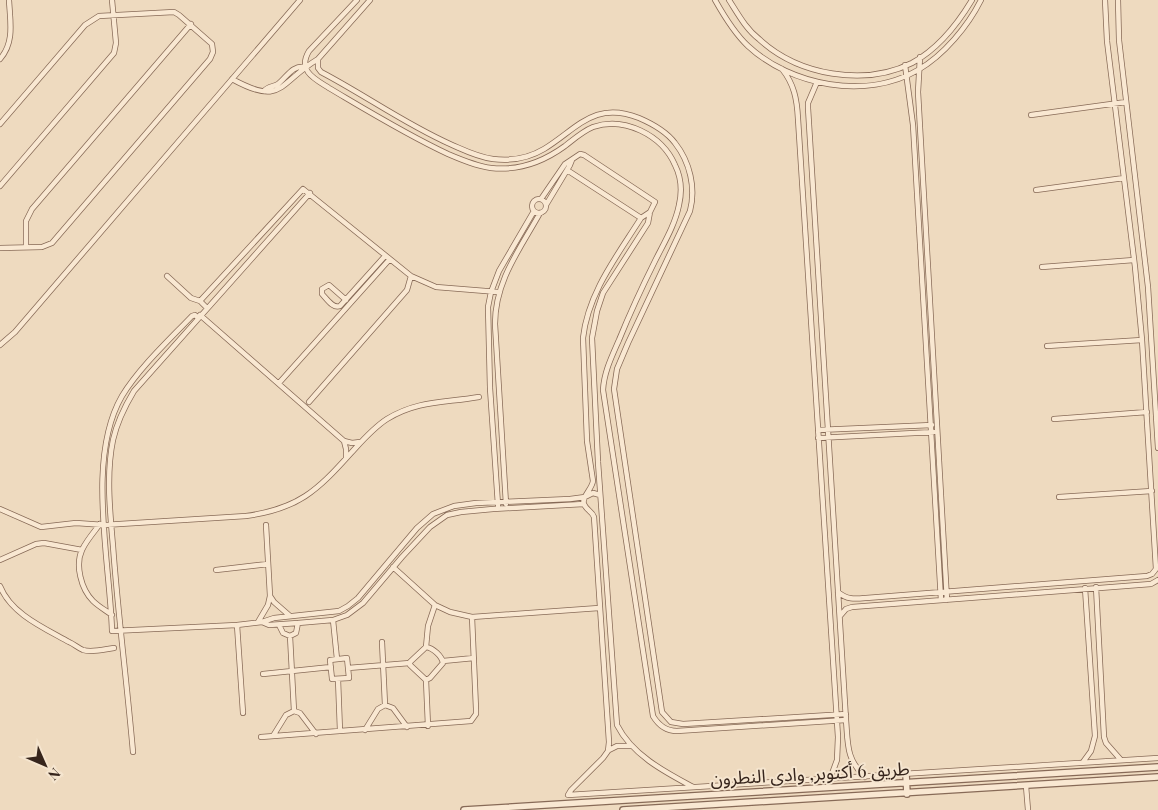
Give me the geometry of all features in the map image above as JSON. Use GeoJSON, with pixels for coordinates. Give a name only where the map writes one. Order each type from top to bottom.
{"type":"FeatureCollection","features":[{"type":"Feature","properties":{"kind":"street"},"geometry":{"type":"LineString","coordinates":[[0,59],[9,47],[11,39],[9,0]]}},
{"type":"Feature","properties":{"kind":"street"},"geometry":{"type":"LineString","coordinates":[[0,186],[114,53],[116,43],[112,0]]}},
{"type":"Feature","properties":{"kind":"street"},"geometry":{"type":"LineString","coordinates":[[0,345],[15,332],[300,0]]}},
{"type":"Feature","properties":{"kind":"street"},"geometry":{"type":"LineString","coordinates":[[356,0],[309,52],[306,56],[305,67],[314,78],[426,144],[473,164],[490,168],[515,168],[531,164],[554,155],[586,130],[616,124],[631,126],[651,136],[663,146],[674,163],[678,174],[681,190],[677,213],[631,312],[605,374],[603,390],[651,710],[656,721],[665,729],[677,731],[846,720]]}},
{"type":"Feature","properties":{"kind":"street"},"geometry":{"type":"LineString","coordinates":[[232,79],[255,90],[264,92],[268,87],[278,83],[293,70],[301,66],[305,67],[318,59],[370,0]]}},
{"type":"Feature","properties":{"kind":"street"},"geometry":{"type":"LineString","coordinates":[[714,0],[727,20],[749,47],[782,69],[817,82],[855,85],[892,80],[920,68],[957,36],[981,0]]}},
{"type":"Feature","properties":{"kind":"street"},"geometry":{"type":"LineString","coordinates":[[729,0],[758,39],[780,56],[804,66],[832,74],[855,75],[884,72],[905,65],[920,57],[936,46],[950,31],[972,0]]}},
{"type":"Feature","properties":{"kind":"street"},"geometry":{"type":"LineString","coordinates":[[838,592],[850,599],[1085,582],[1147,576],[1155,572],[1157,566],[1142,340],[1107,41],[1105,0]]}},
{"type":"Feature","properties":{"kind":"street"},"geometry":{"type":"LineString","coordinates":[[1118,0],[1119,40],[1148,287],[1158,448]]}},
{"type":"Feature","properties":{"kind":"street"},"geometry":{"type":"LineString","coordinates":[[0,124],[85,25],[99,16],[170,12],[179,15],[191,24],[212,44],[213,52],[210,59],[55,241],[46,246],[0,248]]}},
{"type":"Feature","properties":{"kind":"street"},"geometry":{"type":"LineString","coordinates":[[26,247],[26,221],[32,209],[191,24]]}},
{"type":"Feature","properties":{"kind":"street"},"geometry":{"type":"LineString","coordinates":[[920,57],[918,92],[933,425]]}},
{"type":"Feature","properties":{"kind":"street"},"geometry":{"type":"LineString","coordinates":[[318,59],[318,68],[321,72],[420,130],[475,155],[492,159],[512,159],[528,156],[545,148],[579,123],[602,114],[616,113],[635,116],[658,128],[671,138],[681,151],[692,183],[690,211],[628,343],[614,381],[614,393],[660,706],[664,716],[671,722],[683,724],[846,714]]}},
{"type":"Feature","properties":{"kind":"street"},"geometry":{"type":"LineString","coordinates":[[905,65],[913,125],[944,600]]}},
{"type":"Feature","properties":{"kind":"street"},"geometry":{"type":"LineString","coordinates":[[782,69],[792,84],[797,105],[837,714],[837,760],[830,779]]}},
{"type":"Feature","properties":{"kind":"street"},"geometry":{"type":"LineString","coordinates":[[855,75],[855,85]]}},
{"type":"Feature","properties":{"kind":"street"},"geometry":{"type":"LineString","coordinates":[[817,82],[808,103],[846,720],[850,758],[865,776]]}},
{"type":"Feature","properties":{"kind":"street"},"geometry":{"type":"LineString","coordinates":[[1031,115],[1126,102]]}},
{"type":"Feature","properties":{"kind":"street"},"geometry":{"type":"LineString","coordinates":[[797,105],[808,103]]}},
{"type":"Feature","properties":{"kind":"street"},"geometry":{"type":"LineString","coordinates":[[416,138],[420,130]]}},
{"type":"Feature","properties":{"kind":"street"},"geometry":{"type":"LineString","coordinates":[[426,144],[431,135]]}},
{"type":"Feature","properties":{"kind":"street"},"geometry":{"type":"LineString","coordinates":[[540,213],[534,211],[531,205],[533,202],[541,199],[564,164],[578,154],[584,155],[653,199],[655,204],[650,212],[648,223],[603,293],[596,311],[593,329],[592,348],[604,556],[615,716],[618,729],[660,769],[694,788]]}},
{"type":"Feature","properties":{"kind":"street"},"geometry":{"type":"LineString","coordinates":[[506,508],[495,324],[498,292],[508,267],[540,213],[545,210],[572,160]]}},
{"type":"Feature","properties":{"kind":"street"},"geometry":{"type":"LineString","coordinates":[[567,170],[641,218]]}},
{"type":"Feature","properties":{"kind":"street"},"geometry":{"type":"LineString","coordinates":[[1036,190],[1124,178]]}},
{"type":"Feature","properties":{"kind":"street"},"geometry":{"type":"LineString","coordinates":[[200,301],[302,189],[310,193],[389,260],[411,276],[436,287],[498,292]]}},
{"type":"Feature","properties":{"kind":"street"},"geometry":{"type":"LineString","coordinates":[[133,752],[111,524],[111,452],[116,431],[123,410],[134,391],[310,193]]}},
{"type":"Feature","properties":{"kind":"street"},"geometry":{"type":"LineString","coordinates":[[541,199],[546,205]]}},
{"type":"Feature","properties":{"kind":"street"},"geometry":{"type":"LineString","coordinates":[[498,508],[488,324],[491,292],[502,264],[534,211]]}},
{"type":"Feature","properties":{"kind":"street"},"geometry":{"type":"LineString","coordinates":[[584,504],[585,497],[593,485],[587,440],[584,328],[593,297],[641,218],[650,212]]}},
{"type":"Feature","properties":{"kind":"street"},"geometry":{"type":"LineString","coordinates":[[623,246],[630,250]]}},
{"type":"Feature","properties":{"kind":"street"},"geometry":{"type":"LineString","coordinates":[[346,300],[329,286],[326,285],[322,288],[322,294],[334,307],[338,307],[346,300],[385,256]]}},
{"type":"Feature","properties":{"kind":"street"},"geometry":{"type":"LineString","coordinates":[[279,384],[389,260]]}},
{"type":"Feature","properties":{"kind":"street"},"geometry":{"type":"LineString","coordinates":[[1042,267],[1134,260]]}},
{"type":"Feature","properties":{"kind":"street"},"geometry":{"type":"LineString","coordinates":[[168,276],[193,299],[200,301],[207,308]]}},
{"type":"Feature","properties":{"kind":"street"},"geometry":{"type":"LineString","coordinates":[[308,402],[407,290],[411,276]]}},
{"type":"Feature","properties":{"kind":"street"},"geometry":{"type":"LineString","coordinates":[[1136,289],[1148,287]]}},
{"type":"Feature","properties":{"kind":"street"},"geometry":{"type":"LineString","coordinates":[[346,459],[344,442],[199,316],[193,316],[135,378],[117,406],[108,428],[104,452],[102,524],[112,631],[237,625],[344,609],[358,598],[417,528],[433,514],[454,506],[570,499],[585,497],[593,493],[600,496]]}},
{"type":"Feature","properties":{"kind":"street"},"geometry":{"type":"LineString","coordinates":[[1048,346],[1142,340]]}},
{"type":"Feature","properties":{"kind":"street"},"geometry":{"type":"LineString","coordinates":[[0,509],[41,527],[76,523],[111,524],[246,516],[266,512],[288,505],[314,492],[380,424],[405,410],[430,402],[456,401],[479,397]]}},
{"type":"Feature","properties":{"kind":"street"},"geometry":{"type":"LineString","coordinates":[[491,402],[500,402]]}},
{"type":"Feature","properties":{"kind":"street"},"geometry":{"type":"LineString","coordinates":[[1054,419],[1147,412]]}},
{"type":"Feature","properties":{"kind":"street"},"geometry":{"type":"LineString","coordinates":[[818,430],[933,425]]}},
{"type":"Feature","properties":{"kind":"street"},"geometry":{"type":"LineString","coordinates":[[818,438],[934,432]]}},
{"type":"Feature","properties":{"kind":"street"},"geometry":{"type":"LineString","coordinates":[[344,442],[361,442]]}},
{"type":"Feature","properties":{"kind":"street"},"geometry":{"type":"LineString","coordinates":[[591,463],[598,462]]}},
{"type":"Feature","properties":{"kind":"street"},"geometry":{"type":"LineString","coordinates":[[616,474],[626,473]]}},
{"type":"Feature","properties":{"kind":"street"},"geometry":{"type":"LineString","coordinates":[[1059,497],[1152,491]]}},
{"type":"Feature","properties":{"kind":"street"},"geometry":{"type":"LineString","coordinates":[[570,499],[570,505]]}},
{"type":"Feature","properties":{"kind":"street"},"geometry":{"type":"LineString","coordinates":[[260,622],[269,625],[279,625],[334,620],[347,615],[359,607],[424,534],[442,518],[454,513],[498,508],[584,504],[594,514],[609,742],[608,750],[603,758],[568,795],[1158,758]]}},
{"type":"Feature","properties":{"kind":"street"},"geometry":{"type":"LineString","coordinates":[[102,524],[82,550],[79,565],[85,590],[94,602],[112,615]]}},
{"type":"Feature","properties":{"kind":"street"},"geometry":{"type":"LineString","coordinates":[[260,622],[270,596],[266,525]]}},
{"type":"Feature","properties":{"kind":"street"},"geometry":{"type":"LineString","coordinates":[[0,560],[36,544],[44,543],[82,550]]}},
{"type":"Feature","properties":{"kind":"street"},"geometry":{"type":"LineString","coordinates":[[596,556],[604,556]]}},
{"type":"Feature","properties":{"kind":"street"},"geometry":{"type":"LineString","coordinates":[[388,562],[435,605],[450,612],[472,617],[600,608]]}},
{"type":"Feature","properties":{"kind":"street"},"geometry":{"type":"LineString","coordinates":[[216,570],[268,564]]}},
{"type":"Feature","properties":{"kind":"street"},"geometry":{"type":"LineString","coordinates":[[840,616],[846,609],[852,607],[1151,584],[1158,580]]}},
{"type":"Feature","properties":{"kind":"street"},"geometry":{"type":"LineString","coordinates":[[1096,581],[1103,726],[1106,744],[1121,760]]}},
{"type":"Feature","properties":{"kind":"street"},"geometry":{"type":"LineString","coordinates":[[1083,762],[1093,746],[1095,736],[1085,582]]}},
{"type":"Feature","properties":{"kind":"street"},"geometry":{"type":"LineString","coordinates":[[0,586],[4,595],[15,608],[52,633],[79,648],[87,651],[114,648]]}},
{"type":"Feature","properties":{"kind":"street"},"geometry":{"type":"LineString","coordinates":[[270,596],[290,616]]}},
{"type":"Feature","properties":{"kind":"street"},"geometry":{"type":"LineString","coordinates":[[348,668],[410,663],[426,647],[428,626],[435,605]]}},
{"type":"Feature","properties":{"kind":"street"},"geometry":{"type":"LineString","coordinates":[[261,737],[466,723],[474,718],[476,709],[472,617]]}},
{"type":"Feature","properties":{"kind":"street"},"geometry":{"type":"LineString","coordinates":[[334,620],[337,659]]}},
{"type":"Feature","properties":{"kind":"street"},"geometry":{"type":"LineString","coordinates":[[279,625],[283,633],[290,636],[296,633],[298,623]]}},
{"type":"Feature","properties":{"kind":"street"},"geometry":{"type":"LineString","coordinates":[[237,625],[243,713]]}},
{"type":"Feature","properties":{"kind":"street"},"geometry":{"type":"LineString","coordinates":[[290,636],[294,711]]}},
{"type":"Feature","properties":{"kind":"street"},"geometry":{"type":"LineString","coordinates":[[382,642],[385,705]]}},
{"type":"Feature","properties":{"kind":"street"},"geometry":{"type":"LineString","coordinates":[[1089,647],[1099,646]]}},
{"type":"Feature","properties":{"kind":"street"},"geometry":{"type":"LineString","coordinates":[[426,647],[431,648],[443,661]]}},
{"type":"Feature","properties":{"kind":"street"},"geometry":{"type":"LineString","coordinates":[[347,658],[349,678],[332,679],[330,660],[337,659],[347,658]]}},
{"type":"Feature","properties":{"kind":"street"},"geometry":{"type":"LineString","coordinates":[[443,661],[474,658]]}},
{"type":"Feature","properties":{"kind":"street"},"geometry":{"type":"LineString","coordinates":[[426,680],[443,664],[443,661]]}},
{"type":"Feature","properties":{"kind":"street"},"geometry":{"type":"LineString","coordinates":[[410,663],[410,666],[426,680],[428,726]]}},
{"type":"Feature","properties":{"kind":"street"},"geometry":{"type":"LineString","coordinates":[[603,664],[612,663]]}},
{"type":"Feature","properties":{"kind":"street"},"geometry":{"type":"LineString","coordinates":[[263,674],[331,667]]}},
{"type":"Feature","properties":{"kind":"street"},"geometry":{"type":"LineString","coordinates":[[604,674],[612,674]]}},
{"type":"Feature","properties":{"kind":"street"},"geometry":{"type":"LineString","coordinates":[[338,679],[340,731]]}},
{"type":"Feature","properties":{"kind":"street"},"geometry":{"type":"LineString","coordinates":[[606,701],[614,701]]}},
{"type":"Feature","properties":{"kind":"street"},"geometry":{"type":"LineString","coordinates":[[385,705],[393,708],[407,727]]}},
{"type":"Feature","properties":{"kind":"street"},"geometry":{"type":"LineString","coordinates":[[364,730],[378,709],[385,705]]}},
{"type":"Feature","properties":{"kind":"street"},"geometry":{"type":"LineString","coordinates":[[273,736],[286,715],[294,711],[300,713],[316,734]]}},
{"type":"Feature","properties":{"kind":"street"},"geometry":{"type":"LineString","coordinates":[[607,717],[615,716]]}},
{"type":"Feature","properties":{"kind":"street"},"geometry":{"type":"LineString","coordinates":[[1094,726],[1103,726]]}},
{"type":"Feature","properties":{"kind":"street"},"geometry":{"type":"LineString","coordinates":[[838,737],[848,736]]}},
{"type":"Feature","properties":{"kind":"street"},"geometry":{"type":"LineString","coordinates":[[608,750],[617,746],[634,746]]}},
{"type":"Feature","properties":{"kind":"street","name":"طريق 6 أكتوبر, وادى النطرون"},"geometry":{"type":"LineString","coordinates":[[464,810],[1158,767]]}},
{"type":"Feature","properties":{"kind":"street"},"geometry":{"type":"LineString","coordinates":[[1103,771],[1104,781]]}},
{"type":"Feature","properties":{"kind":"street"},"geometry":{"type":"LineString","coordinates":[[906,774],[907,794]]}},
{"type":"Feature","properties":{"kind":"street","name":"طريق 6 أكتوبر, وادى النطرون"},"geometry":{"type":"LineString","coordinates":[[623,810],[907,794],[1158,777]]}},
{"type":"Feature","properties":{"kind":"street"},"geometry":{"type":"LineString","coordinates":[[1026,786],[1028,810]]}}]}
